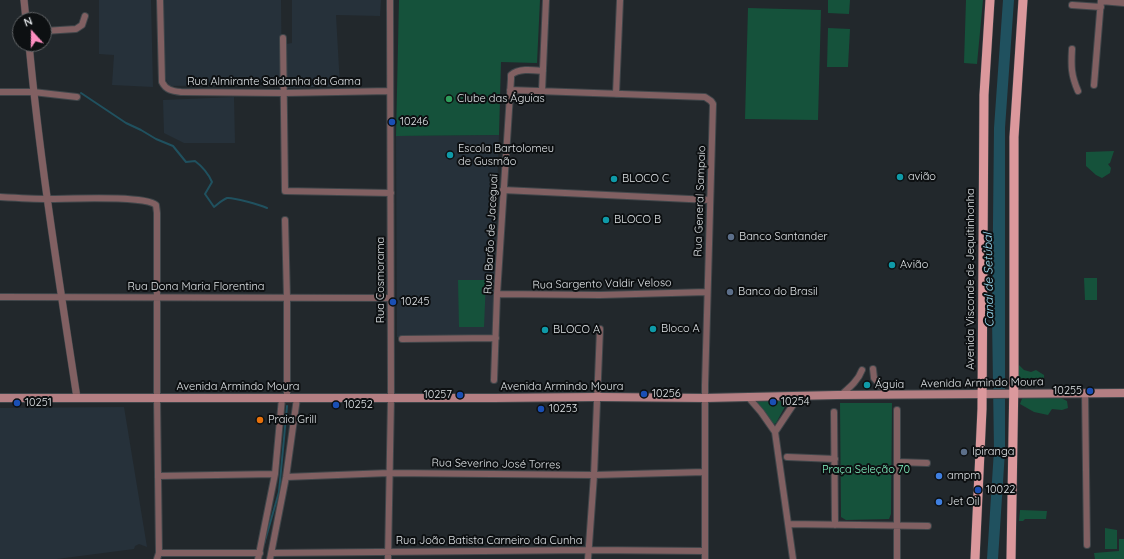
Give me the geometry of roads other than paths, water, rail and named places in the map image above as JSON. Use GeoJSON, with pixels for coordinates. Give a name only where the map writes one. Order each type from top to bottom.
{"type":"FeatureCollection","features":[{"type":"Feature","properties":{"kind":"main road","name":"Avenida Visconde de Jequitinhonha"},"geometry":{"type":"LineString","coordinates":[[975,559],[982,394],[983,122],[990,0]]}},
{"type":"Feature","properties":{"kind":"main road"},"geometry":{"type":"LineString","coordinates":[[1011,559],[1010,394],[1014,137],[1023,0]]}},
{"type":"Feature","properties":{"kind":"main road","name":"Avenida Armindo Moura"},"geometry":{"type":"LineString","coordinates":[[0,398],[705,398],[1084,392],[1124,393]]}},
{"type":"Feature","properties":{"kind":"street"},"geometry":{"type":"LineString","coordinates":[[24,0],[25,12]]}},
{"type":"Feature","properties":{"kind":"street","name":"Rua Almirante Saldanha da Gama"},"geometry":{"type":"LineString","coordinates":[[160,0],[162,82],[169,91],[284,93],[390,91]]}},
{"type":"Feature","properties":{"kind":"street","name":"Rua Cosmorama"},"geometry":{"type":"LineString","coordinates":[[388,559],[391,398],[390,0]]}},
{"type":"Feature","properties":{"kind":"street"},"geometry":{"type":"LineString","coordinates":[[542,91],[546,0]]}},
{"type":"Feature","properties":{"kind":"street"},"geometry":{"type":"LineString","coordinates":[[616,94],[620,0]]}},
{"type":"Feature","properties":{"kind":"street"},"geometry":{"type":"LineString","coordinates":[[1094,85],[1101,3]]}},
{"type":"Feature","properties":{"kind":"street"},"geometry":{"type":"LineString","coordinates":[[1072,5],[1124,3]]}},
{"type":"Feature","properties":{"kind":"street"},"geometry":{"type":"LineString","coordinates":[[52,30],[82,26],[85,16]]}},
{"type":"Feature","properties":{"kind":"street"},"geometry":{"type":"LineString","coordinates":[[283,38],[285,191],[391,193]]}},
{"type":"Feature","properties":{"kind":"street"},"geometry":{"type":"LineString","coordinates":[[1072,49],[1071,69],[1073,81],[1078,91]]}},
{"type":"Feature","properties":{"kind":"street"},"geometry":{"type":"LineString","coordinates":[[30,52],[33,92],[77,398]]}},
{"type":"Feature","properties":{"kind":"street","name":"Rua Barão de Jaceguai"},"geometry":{"type":"LineString","coordinates":[[494,380],[497,294],[511,75],[524,70],[543,71]]}},
{"type":"Feature","properties":{"kind":"street","name":"Rua General Sampaio"},"geometry":{"type":"LineString","coordinates":[[510,90],[705,97],[713,104],[705,398],[705,559]]}},
{"type":"Feature","properties":{"kind":"street"},"geometry":{"type":"LineString","coordinates":[[0,92],[33,92],[77,97]]}},
{"type":"Feature","properties":{"kind":"street"},"geometry":{"type":"LineString","coordinates":[[503,190],[710,200]]}},
{"type":"Feature","properties":{"kind":"street"},"geometry":{"type":"LineString","coordinates":[[0,197],[48,199],[104,198],[137,200],[156,205],[158,556],[259,556],[274,474],[285,398],[287,298],[285,220]]}},
{"type":"Feature","properties":{"kind":"street","name":"Rua Sargento Valdir Veloso"},"geometry":{"type":"LineString","coordinates":[[497,294],[600,295],[707,292]]}},
{"type":"Feature","properties":{"kind":"street","name":"Rua Dona Maria Florentina"},"geometry":{"type":"LineString","coordinates":[[0,296],[391,298]]}},
{"type":"Feature","properties":{"kind":"street"},"geometry":{"type":"LineString","coordinates":[[588,559],[594,475],[600,329]]}},
{"type":"Feature","properties":{"kind":"street"},"geometry":{"type":"LineString","coordinates":[[402,339],[496,338]]}},
{"type":"Feature","properties":{"kind":"street"},"geometry":{"type":"LineString","coordinates":[[873,369],[874,378]]}},
{"type":"Feature","properties":{"kind":"street"},"geometry":{"type":"LineString","coordinates":[[841,395],[852,386],[862,370]]}},
{"type":"Feature","properties":{"kind":"street"},"geometry":{"type":"LineString","coordinates":[[859,376],[874,378],[889,395]]}},
{"type":"Feature","properties":{"kind":"street"},"geometry":{"type":"LineString","coordinates":[[1084,392],[1087,545]]}},
{"type":"Feature","properties":{"kind":"street"},"geometry":{"type":"LineString","coordinates":[[775,432],[795,402],[802,396]]}},
{"type":"Feature","properties":{"kind":"street"},"geometry":{"type":"LineString","coordinates":[[748,397],[775,432],[793,559]]}},
{"type":"Feature","properties":{"kind":"street"},"geometry":{"type":"LineString","coordinates":[[271,556],[286,477],[297,398]]}},
{"type":"Feature","properties":{"kind":"street"},"geometry":{"type":"LineString","coordinates":[[897,410],[897,559]]}},
{"type":"Feature","properties":{"kind":"street"},"geometry":{"type":"LineString","coordinates":[[834,412],[835,524]]}},
{"type":"Feature","properties":{"kind":"street"},"geometry":{"type":"LineString","coordinates":[[787,457],[835,459]]}},
{"type":"Feature","properties":{"kind":"street"},"geometry":{"type":"LineString","coordinates":[[897,462],[927,463]]}},
{"type":"Feature","properties":{"kind":"street","name":"Rua Severino José Torres"},"geometry":{"type":"LineString","coordinates":[[286,477],[389,473],[594,475],[705,472]]}},
{"type":"Feature","properties":{"kind":"street"},"geometry":{"type":"LineString","coordinates":[[158,476],[274,474]]}},
{"type":"Feature","properties":{"kind":"street"},"geometry":{"type":"LineString","coordinates":[[788,524],[928,526]]}},
{"type":"Feature","properties":{"kind":"street","name":"Rua João Batista Carneiro da Cunha"},"geometry":{"type":"LineString","coordinates":[[271,556],[388,551],[705,551]]}},
{"type":"Feature","properties":{"kind":"water"},"geometry":{"type":"Polygon","coordinates":[[[1003,0],[1014,0],[1005,128],[1005,451],[998,559],[987,559],[994,450],[992,317],[994,128],[1003,0]]]}},
{"type":"Feature","properties":{"kind":"waterway"},"geometry":{"type":"LineString","coordinates":[[81,93],[126,123],[173,146],[186,162],[195,161],[198,163],[207,173],[212,182],[205,194],[214,207],[225,199],[230,198],[267,208]]}},
{"type":"Feature","properties":{"kind":"waterway"},"geometry":{"type":"LineString","coordinates":[[264,544],[279,492],[287,406]]}},
{"type":"Feature","properties":{"kind":"place","name":"Clube das Águias"},"geometry":{"type":"Point","coordinates":[449,99]}},
{"type":"Feature","properties":{"kind":"place","name":"10246"},"geometry":{"type":"Point","coordinates":[392,122]}},
{"type":"Feature","properties":{"kind":"place","name":"Escola Bartolomeu de Gusmão"},"geometry":{"type":"Point","coordinates":[450,155]}},
{"type":"Feature","properties":{"kind":"place","name":"avião"},"geometry":{"type":"Point","coordinates":[900,177]}},
{"type":"Feature","properties":{"kind":"place","name":"BLOCO C"},"geometry":{"type":"Point","coordinates":[614,179]}},
{"type":"Feature","properties":{"kind":"place","name":"BLOCO B"},"geometry":{"type":"Point","coordinates":[606,220]}},
{"type":"Feature","properties":{"kind":"place","name":"Banco Santander"},"geometry":{"type":"Point","coordinates":[731,237]}},
{"type":"Feature","properties":{"kind":"place","name":"Avião"},"geometry":{"type":"Point","coordinates":[892,265]}},
{"type":"Feature","properties":{"kind":"place","name":"Banco do Brasil"},"geometry":{"type":"Point","coordinates":[730,292]}},
{"type":"Feature","properties":{"kind":"place","name":"10245"},"geometry":{"type":"Point","coordinates":[393,302]}},
{"type":"Feature","properties":{"kind":"place","name":"Bloco A"},"geometry":{"type":"Point","coordinates":[653,329]}},
{"type":"Feature","properties":{"kind":"place","name":"BLOCO A"},"geometry":{"type":"Point","coordinates":[545,330]}},
{"type":"Feature","properties":{"kind":"place","name":"Águia"},"geometry":{"type":"Point","coordinates":[867,385]}},
{"type":"Feature","properties":{"kind":"place","name":"10255"},"geometry":{"type":"Point","coordinates":[1090,391]}},
{"type":"Feature","properties":{"kind":"place","name":"10256"},"geometry":{"type":"Point","coordinates":[644,394]}},
{"type":"Feature","properties":{"kind":"place","name":"10257"},"geometry":{"type":"Point","coordinates":[460,395]}},
{"type":"Feature","properties":{"kind":"place","name":"10254"},"geometry":{"type":"Point","coordinates":[773,402]}},
{"type":"Feature","properties":{"kind":"place","name":"10251"},"geometry":{"type":"Point","coordinates":[17,403]}},
{"type":"Feature","properties":{"kind":"place","name":"10252"},"geometry":{"type":"Point","coordinates":[336,405]}},
{"type":"Feature","properties":{"kind":"place","name":"10253"},"geometry":{"type":"Point","coordinates":[541,409]}},
{"type":"Feature","properties":{"kind":"place","name":"Praia Grill"},"geometry":{"type":"Point","coordinates":[260,420]}},
{"type":"Feature","properties":{"kind":"place","name":"Ipiranga"},"geometry":{"type":"Point","coordinates":[964,452]}},
{"type":"Feature","properties":{"kind":"place","name":"ampm"},"geometry":{"type":"Point","coordinates":[939,476]}},
{"type":"Feature","properties":{"kind":"place","name":"10022"},"geometry":{"type":"Point","coordinates":[978,490]}},
{"type":"Feature","properties":{"kind":"place","name":"Jet Oil"},"geometry":{"type":"Point","coordinates":[939,502]}},
{"type":"Feature","properties":{"kind":"water label","name":"Canal de Setúbal"},"geometry":{"type":"Point","coordinates":[989,280]}},
{"type":"Feature","properties":{"kind":"park label","name":"Praça Seleção 70"},"geometry":{"type":"Point","coordinates":[866,470]}}]}
